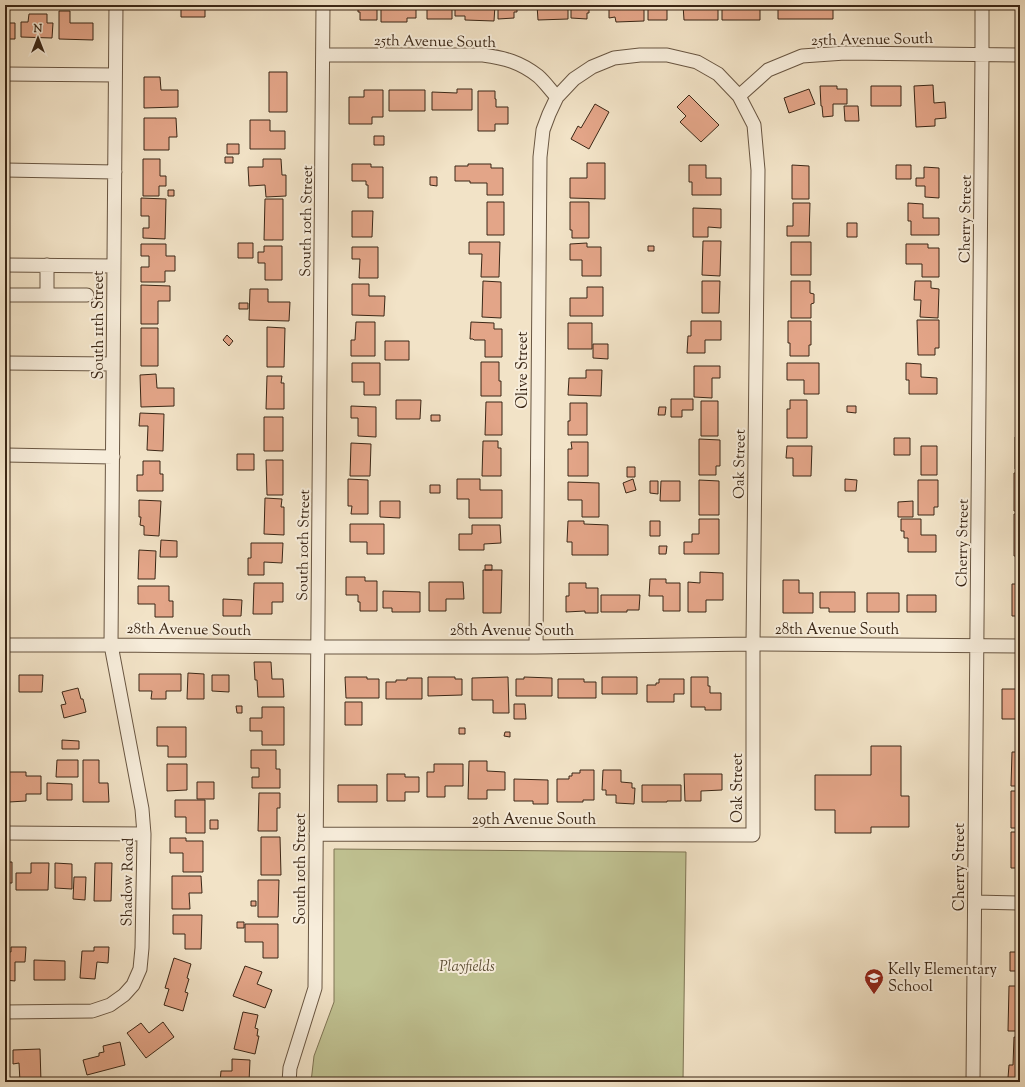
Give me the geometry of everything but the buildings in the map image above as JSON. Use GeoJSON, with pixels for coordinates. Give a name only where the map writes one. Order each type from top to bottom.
{"type":"FeatureCollection","features":[{"type":"Feature","properties":{"kind":"street","name":"South 11th Street"},"geometry":{"type":"LineString","coordinates":[[111,644],[116,5]]}},
{"type":"Feature","properties":{"kind":"street","name":"South 10th Street"},"geometry":{"type":"LineString","coordinates":[[289,1082],[290,1068],[315,988],[323,5]]}},
{"type":"Feature","properties":{"kind":"street","name":"Cherry Street"},"geometry":{"type":"LineString","coordinates":[[973,1082],[982,5]]}},
{"type":"Feature","properties":{"kind":"street","name":"25th Avenue South"},"geometry":{"type":"LineString","coordinates":[[740,96],[768,70],[802,56],[845,53],[1020,55]]}},
{"type":"Feature","properties":{"kind":"street","name":"25th Avenue South"},"geometry":{"type":"LineString","coordinates":[[323,55],[483,55],[504,58],[518,64],[539,77],[557,97]]}},
{"type":"Feature","properties":{"kind":"street"},"geometry":{"type":"LineString","coordinates":[[557,97],[574,79],[592,67],[614,58],[640,55],[667,55],[697,62],[718,74],[740,96]]}},
{"type":"Feature","properties":{"kind":"street"},"geometry":{"type":"LineString","coordinates":[[5,74],[115,75]]}},
{"type":"Feature","properties":{"kind":"street","name":"Oak Street"},"geometry":{"type":"LineString","coordinates":[[740,96],[754,125],[758,170],[753,644],[753,836]]}},
{"type":"Feature","properties":{"kind":"street","name":"Olive Street"},"geometry":{"type":"LineString","coordinates":[[536,647],[540,157],[543,130],[557,97]]}},
{"type":"Feature","properties":{"kind":"street"},"geometry":{"type":"LineString","coordinates":[[5,170],[115,172]]}},
{"type":"Feature","properties":{"kind":"street"},"geometry":{"type":"LineString","coordinates":[[5,265],[114,266]]}},
{"type":"Feature","properties":{"kind":"street"},"geometry":{"type":"LineString","coordinates":[[47,265],[47,295]]}},
{"type":"Feature","properties":{"kind":"street"},"geometry":{"type":"LineString","coordinates":[[5,295],[87,295]]}},
{"type":"Feature","properties":{"kind":"street"},"geometry":{"type":"LineString","coordinates":[[5,363],[114,364]]}},
{"type":"Feature","properties":{"kind":"street"},"geometry":{"type":"LineString","coordinates":[[5,455],[113,456]]}},
{"type":"Feature","properties":{"kind":"street","name":"28th Avenue South"},"geometry":{"type":"LineString","coordinates":[[5,645],[111,644],[318,647],[536,647],[753,644],[1020,646]]}},
{"type":"Feature","properties":{"kind":"street","name":"Shadow Road"},"geometry":{"type":"LineString","coordinates":[[5,1012],[92,1011],[110,1005],[124,995],[133,985],[140,969],[142,948],[144,834],[142,809],[111,644]]}},
{"type":"Feature","properties":{"kind":"street"},"geometry":{"type":"LineString","coordinates":[[5,833],[144,834]]}},
{"type":"Feature","properties":{"kind":"street","name":"29th Avenue South"},"geometry":{"type":"LineString","coordinates":[[316,834],[753,836]]}},
{"type":"Feature","properties":{"kind":"street"},"geometry":{"type":"LineString","coordinates":[[975,902],[1020,903]]}},
{"type":"Feature","properties":{"kind":"green space","name":"Playfields"},"geometry":{"type":"Polygon","coordinates":[[[334,849],[686,852],[683,1082],[311,1082],[314,1056],[334,1002],[334,849]]]}},
{"type":"Feature","properties":{"kind":"place","name":"Kelly Elementary School"},"geometry":{"type":"Point","coordinates":[874,995]}}]}
